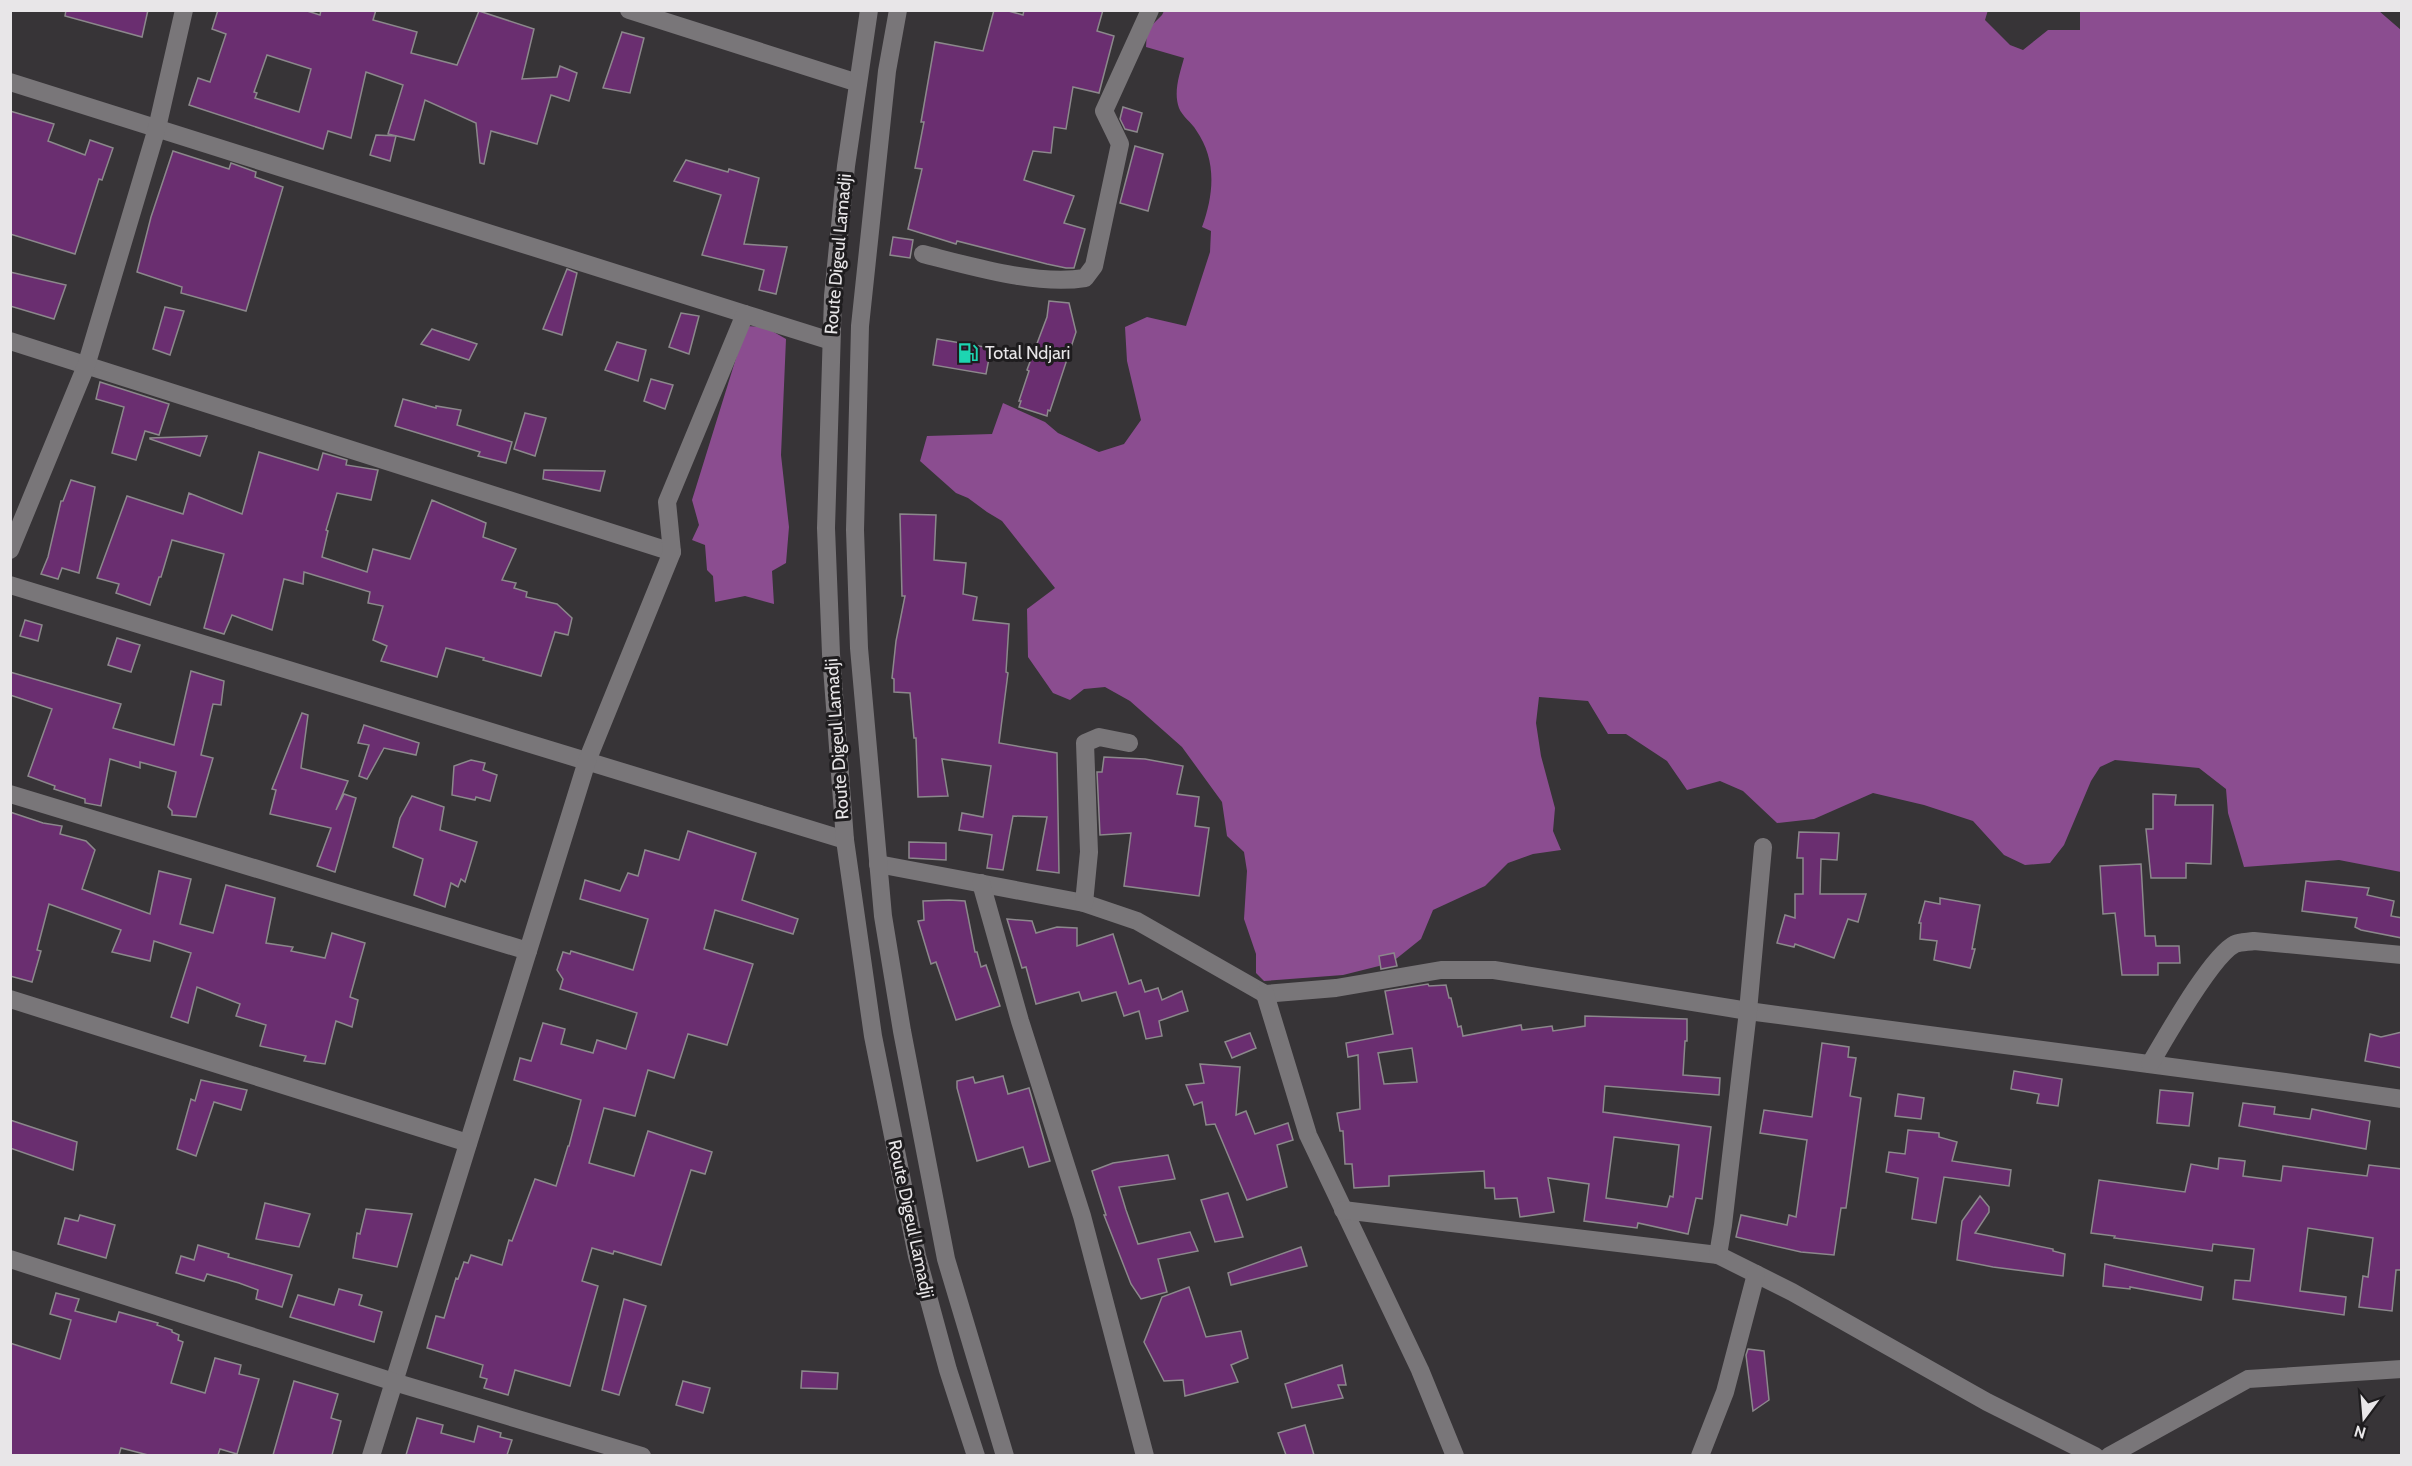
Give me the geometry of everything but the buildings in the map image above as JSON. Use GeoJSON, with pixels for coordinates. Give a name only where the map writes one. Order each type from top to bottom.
{"type":"FeatureCollection","features":[{"type":"Feature","properties":{"kind":"street"},"geometry":{"type":"LineString","coordinates":[[10,550],[86,366],[157,128],[184,10]]}},
{"type":"Feature","properties":{"kind":"street"},"geometry":{"type":"LineString","coordinates":[[629,10],[858,83]]}},
{"type":"Feature","properties":{"kind":"street","name":"Route Digeul Lamadji"},"geometry":{"type":"LineString","coordinates":[[868,10],[846,166],[832,296],[826,528],[831,654],[845,840],[873,1036],[917,1256],[948,1370],[976,1455]]}},
{"type":"Feature","properties":{"kind":"street"},"geometry":{"type":"LineString","coordinates":[[898,10],[887,71],[860,326],[855,530],[859,648],[883,916],[900,1019],[946,1259],[1005,1455]]}},
{"type":"Feature","properties":{"kind":"street"},"geometry":{"type":"LineString","coordinates":[[923,254],[996,273],[1071,281],[1086,278],[1094,266],[1120,144],[1104,111],[1150,10]]}},
{"type":"Feature","properties":{"kind":"street"},"geometry":{"type":"LineString","coordinates":[[10,82],[831,341]]}},
{"type":"Feature","properties":{"kind":"street"},"geometry":{"type":"LineString","coordinates":[[371,1455],[586,761],[672,552],[667,502],[745,314]]}},
{"type":"Feature","properties":{"kind":"street"},"geometry":{"type":"LineString","coordinates":[[10,341],[672,552]]}},
{"type":"Feature","properties":{"kind":"street"},"geometry":{"type":"LineString","coordinates":[[10,585],[845,840]]}},
{"type":"Feature","properties":{"kind":"street"},"geometry":{"type":"LineString","coordinates":[[1084,903],[1089,852],[1085,743],[1099,737],[1129,743]]}},
{"type":"Feature","properties":{"kind":"street"},"geometry":{"type":"LineString","coordinates":[[10,794],[528,951]]}},
{"type":"Feature","properties":{"kind":"street"},"geometry":{"type":"LineString","coordinates":[[1718,1255],[1748,1011],[1762,847]]}},
{"type":"Feature","properties":{"kind":"street"},"geometry":{"type":"LineString","coordinates":[[878,864],[1084,903],[1137,921],[1265,994],[1336,988],[1442,970],[1494,970],[1748,1011],[2402,1100]]}},
{"type":"Feature","properties":{"kind":"street"},"geometry":{"type":"LineString","coordinates":[[981,884],[1020,1021],[1082,1215],[1145,1455]]}},
{"type":"Feature","properties":{"kind":"street"},"geometry":{"type":"LineString","coordinates":[[2150,1064],[2186,1003],[2221,957],[2235,944],[2254,941],[2402,954]]}},
{"type":"Feature","properties":{"kind":"street"},"geometry":{"type":"LineString","coordinates":[[1265,994],[1308,1135],[1420,1370],[1455,1455]]}},
{"type":"Feature","properties":{"kind":"street"},"geometry":{"type":"LineString","coordinates":[[10,999],[468,1143]]}},
{"type":"Feature","properties":{"kind":"street"},"geometry":{"type":"LineString","coordinates":[[1343,1210],[1718,1255],[1986,1402],[2095,1455]]}},
{"type":"Feature","properties":{"kind":"street"},"geometry":{"type":"LineString","coordinates":[[10,1259],[394,1382],[632,1454]]}},
{"type":"Feature","properties":{"kind":"street"},"geometry":{"type":"LineString","coordinates":[[1700,1455],[1725,1392],[1756,1274]]}},
{"type":"Feature","properties":{"kind":"street"},"geometry":{"type":"LineString","coordinates":[[2109,1455],[2248,1380],[2402,1369]]}},
{"type":"Feature","properties":{"kind":"shaded area"},"geometry":{"type":"Polygon","coordinates":[[[1988,10],[1985,20],[2010,45],[2023,50],[2048,30],[2080,30],[2080,11],[2379,11],[2401,30],[2401,872],[2339,860],[2244,867],[2228,813],[2226,789],[2199,768],[2115,760],[2100,767],[2091,781],[2064,845],[2050,863],[2025,865],[2004,855],[1973,821],[1924,805],[1873,793],[1814,819],[1777,823],[1743,791],[1720,781],[1687,790],[1667,761],[1626,734],[1608,734],[1588,701],[1539,697],[1536,723],[1541,756],[1555,808],[1553,831],[1561,850],[1533,854],[1508,863],[1485,886],[1433,910],[1421,939],[1391,963],[1343,975],[1264,981],[1256,973],[1256,954],[1244,919],[1247,871],[1244,852],[1227,836],[1222,802],[1182,747],[1130,701],[1105,687],[1084,689],[1070,700],[1053,693],[1028,657],[1027,609],[1055,588],[1002,521],[968,498],[956,493],[920,461],[927,436],[992,434],[1003,403],[1045,422],[1058,433],[1099,452],[1124,444],[1141,420],[1127,361],[1125,327],[1147,317],[1186,326],[1210,252],[1211,231],[1202,227],[1211,190],[1207,153],[1203,141],[1180,111],[1177,102],[1178,83],[1184,58],[1146,47],[1147,30],[1164,11],[1988,10]]]}},
{"type":"Feature","properties":{"kind":"shaded area"},"geometry":{"type":"Polygon","coordinates":[[[746,326],[765,327],[786,339],[781,455],[789,527],[786,563],[772,571],[774,604],[745,596],[715,602],[713,576],[707,570],[705,545],[692,540],[699,525],[692,500],[746,326]]]}},
{"type":"Feature","properties":{"kind":"place","name":"Total Ndjari"},"geometry":{"type":"Point","coordinates":[968,353]}}]}
